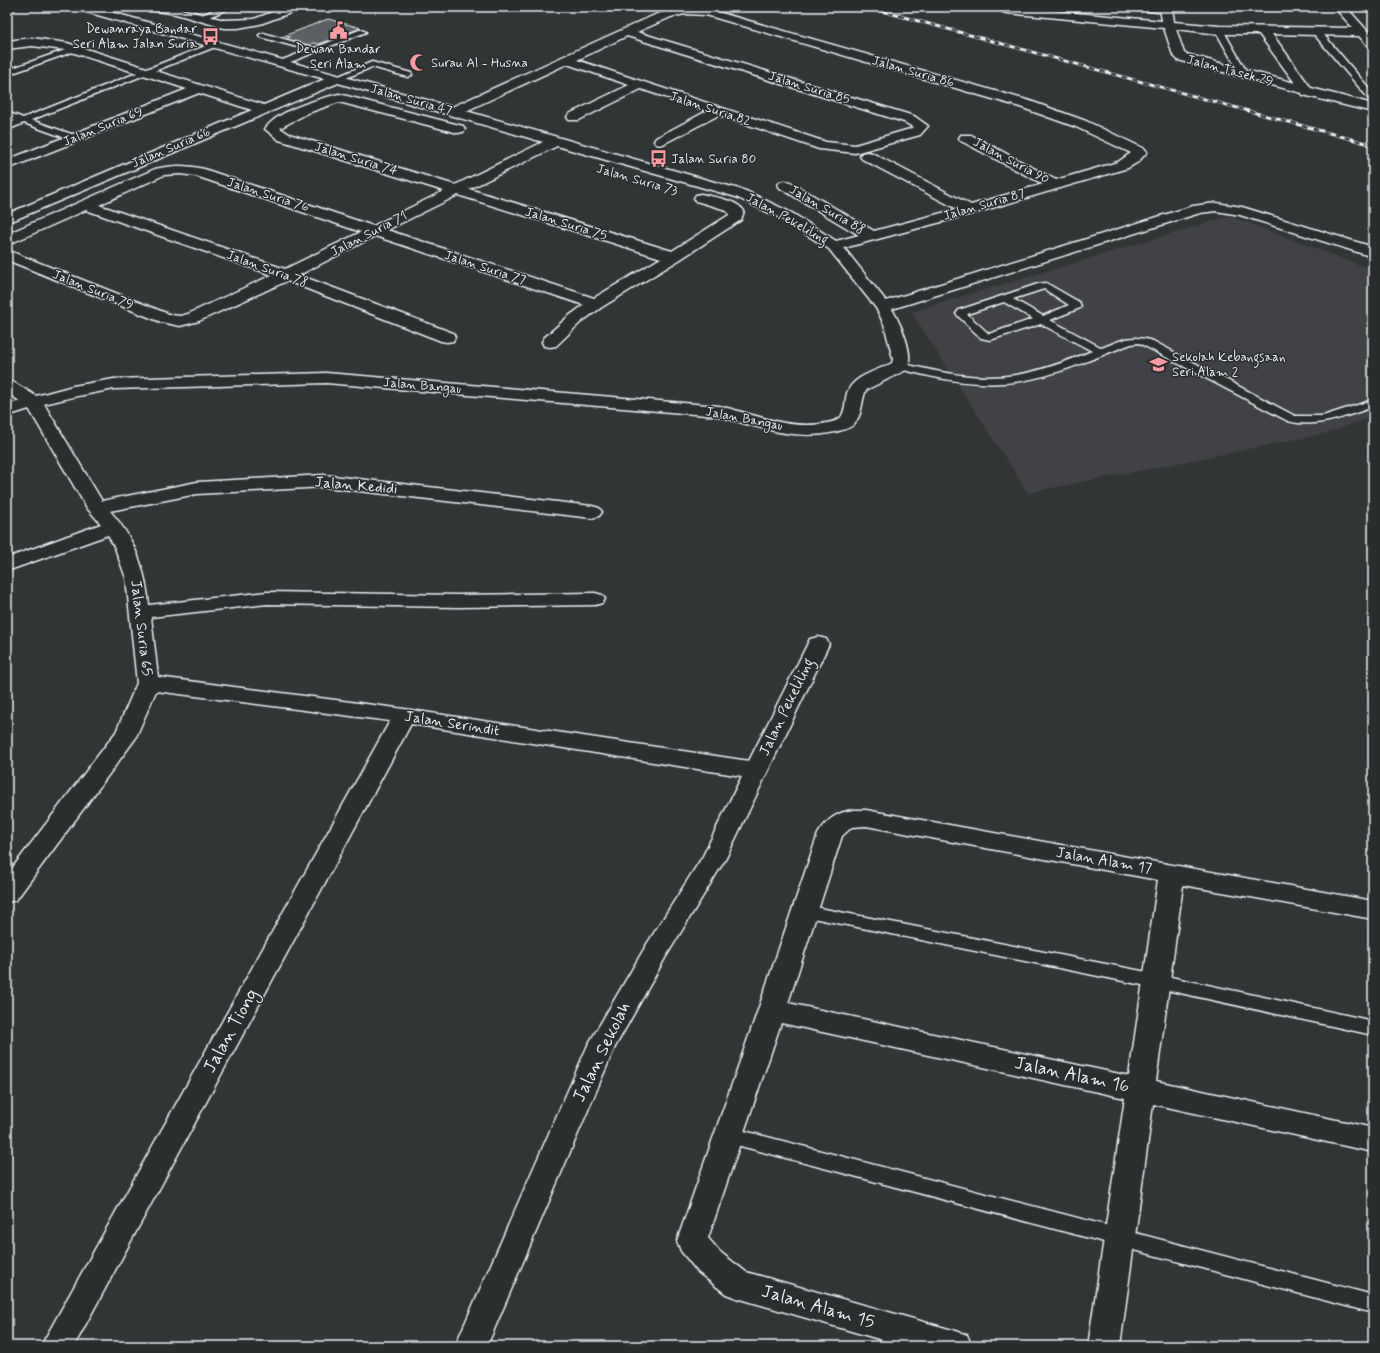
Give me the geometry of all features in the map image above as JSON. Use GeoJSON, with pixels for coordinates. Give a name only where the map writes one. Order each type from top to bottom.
{"type":"FeatureCollection","features":[{"type":"Feature","properties":{"kind":"street"},"geometry":{"type":"LineString","coordinates":[[7,8],[11,7]]}},
{"type":"Feature","properties":{"kind":"street","name":"Jalan Suria 47"},"geometry":{"type":"LineString","coordinates":[[80,7],[453,112],[553,148],[741,194]]}},
{"type":"Feature","properties":{"kind":"street"},"geometry":{"type":"LineString","coordinates":[[152,7],[177,11],[224,24],[256,22],[297,7]]}},
{"type":"Feature","properties":{"kind":"street"},"geometry":{"type":"LineString","coordinates":[[1340,7],[1373,44]]}},
{"type":"Feature","properties":{"kind":"street","name":"Jalan Suria 86"},"geometry":{"type":"LineString","coordinates":[[626,32],[672,12],[686,9],[707,12],[1025,104],[1081,124],[1140,152],[1133,159]]}},
{"type":"Feature","properties":{"kind":"street","name":"Jalan Tasek 29"},"geometry":{"type":"LineString","coordinates":[[1166,9],[1169,26],[1180,56],[1308,92],[1373,108]]}},
{"type":"Feature","properties":{"kind":"street"},"geometry":{"type":"LineString","coordinates":[[1007,10],[1219,30],[1362,32]]}},
{"type":"Feature","properties":{"kind":"street"},"geometry":{"type":"LineString","coordinates":[[1263,31],[1308,92]]}},
{"type":"Feature","properties":{"kind":"street"},"geometry":{"type":"LineString","coordinates":[[453,112],[626,32]]}},
{"type":"Feature","properties":{"kind":"street","name":"Jalan Suria 85"},"geometry":{"type":"LineString","coordinates":[[626,32],[909,119],[921,126],[915,132],[860,152]]}},
{"type":"Feature","properties":{"kind":"street"},"geometry":{"type":"LineString","coordinates":[[8,44],[32,42],[74,50],[198,90],[263,109]]}},
{"type":"Feature","properties":{"kind":"street","name":"Jalan Suria 82"},"geometry":{"type":"LineString","coordinates":[[566,60],[824,146],[860,152]]}},
{"type":"Feature","properties":{"kind":"street","name":"Jalan Suria 66"},"geometry":{"type":"LineString","coordinates":[[7,219],[336,79]]}},
{"type":"Feature","properties":{"kind":"street"},"geometry":{"type":"LineString","coordinates":[[574,117],[639,85]]}},
{"type":"Feature","properties":{"kind":"street","name":"Jalan Suria 69"},"geometry":{"type":"LineString","coordinates":[[7,165],[198,90]]}},
{"type":"Feature","properties":{"kind":"street","name":"Jalan Suria 74"},"geometry":{"type":"LineString","coordinates":[[457,190],[284,137],[272,129],[275,124],[284,119],[325,101],[339,98],[467,132]]}},
{"type":"Feature","properties":{"kind":"street"},"geometry":{"type":"LineString","coordinates":[[661,141],[717,111]]}},
{"type":"Feature","properties":{"kind":"street","name":"Jalan Suria 90"},"geometry":{"type":"LineString","coordinates":[[966,138],[1055,185]]}},
{"type":"Feature","properties":{"kind":"street"},"geometry":{"type":"LineString","coordinates":[[520,147],[536,151]]}},
{"type":"Feature","properties":{"kind":"street","name":"Jalan Suria 71"},"geometry":{"type":"LineString","coordinates":[[180,322],[286,276],[375,230],[536,151],[553,148]]}},
{"type":"Feature","properties":{"kind":"street"},"geometry":{"type":"LineString","coordinates":[[860,152],[970,210]]}},
{"type":"Feature","properties":{"kind":"street","name":"Jalan Suria 87"},"geometry":{"type":"LineString","coordinates":[[834,246],[970,210],[1123,165],[1133,159]]}},
{"type":"Feature","properties":{"kind":"street","name":"Jalan Suria 76"},"geometry":{"type":"LineString","coordinates":[[7,240],[160,172],[173,169],[186,169],[199,172],[375,230]]}},
{"type":"Feature","properties":{"kind":"street","name":"Jalan Suria 88"},"geometry":{"type":"LineString","coordinates":[[785,185],[870,236]]}},
{"type":"Feature","properties":{"kind":"street","name":"Jalan Suria 75"},"geometry":{"type":"LineString","coordinates":[[457,190],[674,257]]}},
{"type":"Feature","properties":{"kind":"street","name":"Jalan Pekeliling"},"geometry":{"type":"LineString","coordinates":[[741,194],[787,216],[834,246],[883,307],[894,331],[902,359],[900,366]]}},
{"type":"Feature","properties":{"kind":"street","name":"Jalan Suria 73"},"geometry":{"type":"LineString","coordinates":[[674,257],[736,217],[737,211],[728,206],[689,195]]}},
{"type":"Feature","properties":{"kind":"street","name":"Jalan Suria 78"},"geometry":{"type":"LineString","coordinates":[[86,205],[286,276],[447,337]]}},
{"type":"Feature","properties":{"kind":"street"},"geometry":{"type":"LineString","coordinates":[[883,307],[1198,209],[1216,207],[1242,211],[1373,252]]}},
{"type":"Feature","properties":{"kind":"street","name":"Jalan Suria 77"},"geometry":{"type":"LineString","coordinates":[[375,230],[415,246],[596,304]]}},
{"type":"Feature","properties":{"kind":"street","name":"Jalan Suria 79"},"geometry":{"type":"LineString","coordinates":[[7,255],[167,319],[180,322]]}},
{"type":"Feature","properties":{"kind":"street"},"geometry":{"type":"LineString","coordinates":[[550,342],[575,319],[596,304],[674,257]]}},
{"type":"Feature","properties":{"kind":"street","name":"Jalan Bangau"},"geometry":{"type":"LineString","coordinates":[[7,411],[33,401],[90,387],[114,384],[326,378],[719,411],[772,425],[810,431],[830,428],[846,423],[850,418],[855,395],[860,385],[900,366]]}},
{"type":"Feature","properties":{"kind":"street","name":"Jalan Suria 65"},"geometry":{"type":"LineString","coordinates":[[7,386],[33,401],[97,508],[114,526],[125,548],[136,578],[148,683],[127,734],[7,893]]}},
{"type":"Feature","properties":{"kind":"street","name":"Jalan Kedidi"},"geometry":{"type":"LineString","coordinates":[[97,508],[197,488],[324,481],[592,512]]}},
{"type":"Feature","properties":{"kind":"street"},"geometry":{"type":"LineString","coordinates":[[7,564],[114,526]]}},
{"type":"Feature","properties":{"kind":"street"},"geometry":{"type":"LineString","coordinates":[[140,612],[267,598],[457,601],[595,599]]}},
{"type":"Feature","properties":{"kind":"street","name":"Jalan Pekeliling"},"geometry":{"type":"LineString","coordinates":[[756,770],[818,644]]}},
{"type":"Feature","properties":{"kind":"street","name":"Jalan Serindit"},"geometry":{"type":"LineString","coordinates":[[148,683],[404,716],[756,770]]}},
{"type":"Feature","properties":{"kind":"street","name":"Jalan Tiong"},"geometry":{"type":"LineString","coordinates":[[57,1346],[404,716]]}},
{"type":"Feature","properties":{"kind":"street","name":"Jalan Sekolah"},"geometry":{"type":"LineString","coordinates":[[471,1346],[602,1045],[656,951],[714,858],[756,770]]}},
{"type":"Feature","properties":{"kind":"street","name":"Jalan Alam 17"},"geometry":{"type":"LineString","coordinates":[[804,911],[830,834],[836,825],[844,820],[855,817],[1373,910]]}},
{"type":"Feature","properties":{"kind":"street"},"geometry":{"type":"LineString","coordinates":[[1104,1346],[1172,873]]}},
{"type":"Feature","properties":{"kind":"street"},"geometry":{"type":"LineString","coordinates":[[729,1135],[804,911]]}},
{"type":"Feature","properties":{"kind":"street","name":"Jalan Alam 16"},"geometry":{"type":"LineString","coordinates":[[772,1010],[1373,1140]]}},
{"type":"Feature","properties":{"kind":"street","name":"Jalan Alam 15"},"geometry":{"type":"LineString","coordinates":[[729,1135],[692,1241],[709,1262],[737,1284],[956,1346]]}},
{"type":"Feature","properties":{"kind":"lane"},"geometry":{"type":"LineString","coordinates":[[201,17],[229,7]]}},
{"type":"Feature","properties":{"kind":"lane"},"geometry":{"type":"LineString","coordinates":[[1132,7],[1166,9]]}},
{"type":"Feature","properties":{"kind":"lane"},"geometry":{"type":"LineString","coordinates":[[1219,30],[1244,74]]}},
{"type":"Feature","properties":{"kind":"lane"},"geometry":{"type":"LineString","coordinates":[[283,63],[362,32]]}},
{"type":"Feature","properties":{"kind":"lane"},"geometry":{"type":"LineString","coordinates":[[1316,32],[1373,98]]}},
{"type":"Feature","properties":{"kind":"lane"},"geometry":{"type":"LineString","coordinates":[[263,35],[316,50]]}},
{"type":"Feature","properties":{"kind":"lane"},"geometry":{"type":"LineString","coordinates":[[7,127],[216,45]]}},
{"type":"Feature","properties":{"kind":"lane"},"geometry":{"type":"LineString","coordinates":[[7,73],[74,50]]}},
{"type":"Feature","properties":{"kind":"lane"},"geometry":{"type":"LineString","coordinates":[[336,79],[372,64],[408,75]]}},
{"type":"Feature","properties":{"kind":"lane"},"geometry":{"type":"LineString","coordinates":[[7,115],[74,138]]}},
{"type":"Feature","properties":{"kind":"lane"},"geometry":{"type":"LineString","coordinates":[[1042,286],[1046,286],[1075,304],[1074,308],[1042,320],[990,337],[985,336],[961,314],[963,312],[1042,286]]}},
{"type":"Feature","properties":{"kind":"lane"},"geometry":{"type":"LineString","coordinates":[[1004,298],[1100,351]]}},
{"type":"Feature","properties":{"kind":"lane"},"geometry":{"type":"LineString","coordinates":[[900,366],[943,377],[999,380],[1040,373],[1129,340],[1140,340],[1149,343],[1292,419],[1314,422],[1373,403]]}},
{"type":"Feature","properties":{"kind":"lane"},"geometry":{"type":"LineString","coordinates":[[804,911],[1157,981],[1373,1028]]}},
{"type":"Feature","properties":{"kind":"lane"},"geometry":{"type":"LineString","coordinates":[[729,1135],[1120,1239],[1373,1304]]}},
{"type":"Feature","properties":{"kind":"shaded area","name":"Sekolah Kebangsaan Seri Alam 2"},"geometry":{"type":"Polygon","coordinates":[[[1230,216],[1373,270],[1373,416],[1328,433],[1028,493],[911,312],[1230,216]]]}},
{"type":"Feature","properties":{"kind":"building"},"geometry":{"type":"Polygon","coordinates":[[[328,19],[361,28],[319,44],[313,43],[307,46],[284,40],[290,37],[284,36],[328,19]]]}},
{"type":"Feature","properties":{"kind":"railway"},"geometry":{"type":"LineString","coordinates":[[867,7],[1373,145]]}},
{"type":"Feature","properties":{"kind":"place","name":"Dewan Bandar Seri Alam"},"geometry":{"type":"Point","coordinates":[338,30]}},
{"type":"Feature","properties":{"kind":"place","name":"Dewanraya Bandar Seri Alam Jalan Suria"},"geometry":{"type":"Point","coordinates":[210,36]}},
{"type":"Feature","properties":{"kind":"place","name":"Surau Al - Husna"},"geometry":{"type":"Point","coordinates":[418,63]}},
{"type":"Feature","properties":{"kind":"place","name":"Jalan Suria 80"},"geometry":{"type":"Point","coordinates":[658,159]}},
{"type":"Feature","properties":{"kind":"place","name":"Sekolah Kebangsaan Seri Alam 2"},"geometry":{"type":"Point","coordinates":[1159,364]}}]}
